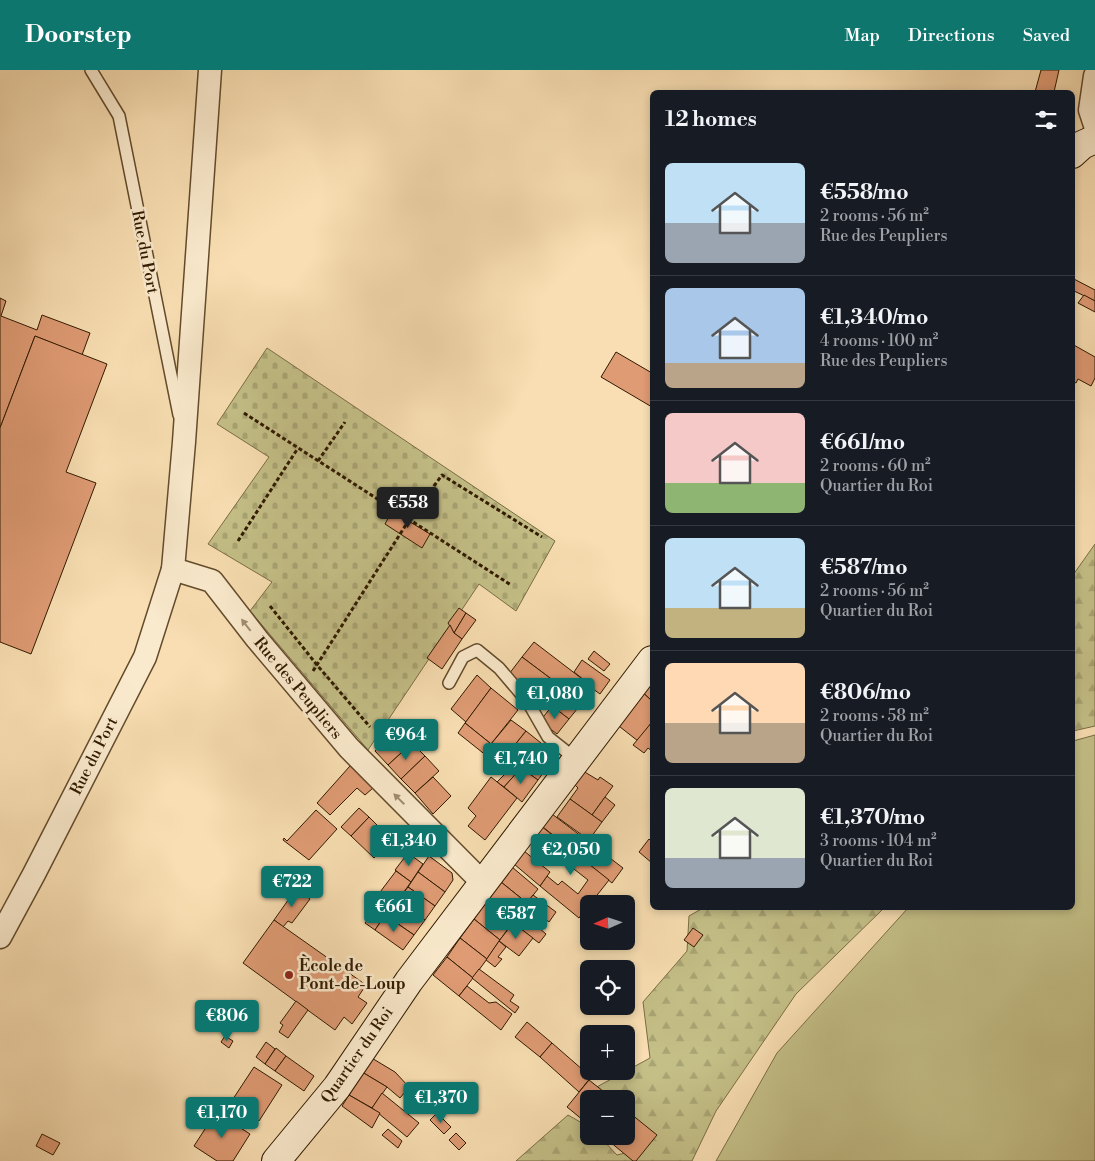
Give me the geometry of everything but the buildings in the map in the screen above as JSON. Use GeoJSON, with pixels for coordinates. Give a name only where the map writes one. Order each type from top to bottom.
{"type":"FeatureCollection","features":[{"type":"Feature","properties":{"kind":"street","name":"Rue du Port"},"geometry":{"type":"LineString","coordinates":[[0,936],[34,874],[145,657],[173,569],[184,442],[210,70]]}},
{"type":"Feature","properties":{"kind":"street"},"geometry":{"type":"LineString","coordinates":[[1095,76],[1090,110],[1095,125]]}},
{"type":"Feature","properties":{"kind":"street"},"geometry":{"type":"LineString","coordinates":[[1075,151],[1082,145],[1095,140]]}},
{"type":"Feature","properties":{"kind":"street","name":"Rue des Peupliers"},"geometry":{"type":"LineString","coordinates":[[173,569],[212,582],[257,639],[349,748],[483,883]]}},
{"type":"Feature","properties":{"kind":"street","name":"Quartier du Roi"},"geometry":{"type":"LineString","coordinates":[[276,1161],[337,1087],[409,981],[650,663]]}},
{"type":"Feature","properties":{"kind":"lane","name":"Rue du Port"},"geometry":{"type":"LineString","coordinates":[[91,70],[119,116],[184,442]]}},
{"type":"Feature","properties":{"kind":"lane"},"geometry":{"type":"LineString","coordinates":[[449,683],[463,657],[477,650],[499,668],[528,702],[548,737],[577,760]]}},
{"type":"Feature","properties":{"kind":"path"},"geometry":{"type":"LineString","coordinates":[[244,413],[511,585]]}},
{"type":"Feature","properties":{"kind":"path"},"geometry":{"type":"LineString","coordinates":[[318,461],[345,422]]}},
{"type":"Feature","properties":{"kind":"path"},"geometry":{"type":"LineString","coordinates":[[238,541],[298,448]]}},
{"type":"Feature","properties":{"kind":"path"},"geometry":{"type":"LineString","coordinates":[[300,690],[409,520],[442,475],[542,537]]}},
{"type":"Feature","properties":{"kind":"path"},"geometry":{"type":"LineString","coordinates":[[270,606],[370,727]]}},
{"type":"Feature","properties":{"kind":"green space"},"geometry":{"type":"Polygon","coordinates":[[[267,348],[555,541],[516,611],[479,584],[368,750],[250,611],[272,582],[208,544],[269,457],[217,424],[267,348]]]}},
{"type":"Feature","properties":{"kind":"green space"},"geometry":{"type":"Polygon","coordinates":[[[1095,544],[1095,726],[1075,731],[1075,572],[1095,544]]]}},
{"type":"Feature","properties":{"kind":"green space"},"geometry":{"type":"Polygon","coordinates":[[[1095,735],[1095,1161],[716,1161],[777,1053],[906,910],[1075,910],[1075,740],[1095,735]]]}},
{"type":"Feature","properties":{"kind":"green space"},"geometry":{"type":"Polygon","coordinates":[[[700,910],[882,910],[796,994],[716,1111],[692,1161],[516,1161],[568,1115],[580,1122],[580,1145],[608,1145],[617,1155],[637,1150],[635,1145],[635,1090],[593,1089],[610,1080],[635,1080],[635,1066],[650,1058],[643,1002],[687,951],[689,916],[700,910]]]}},
{"type":"Feature","properties":{"kind":"place","name":"Ècole de Pont-de-Loup"},"geometry":{"type":"Point","coordinates":[289,975]}}]}
